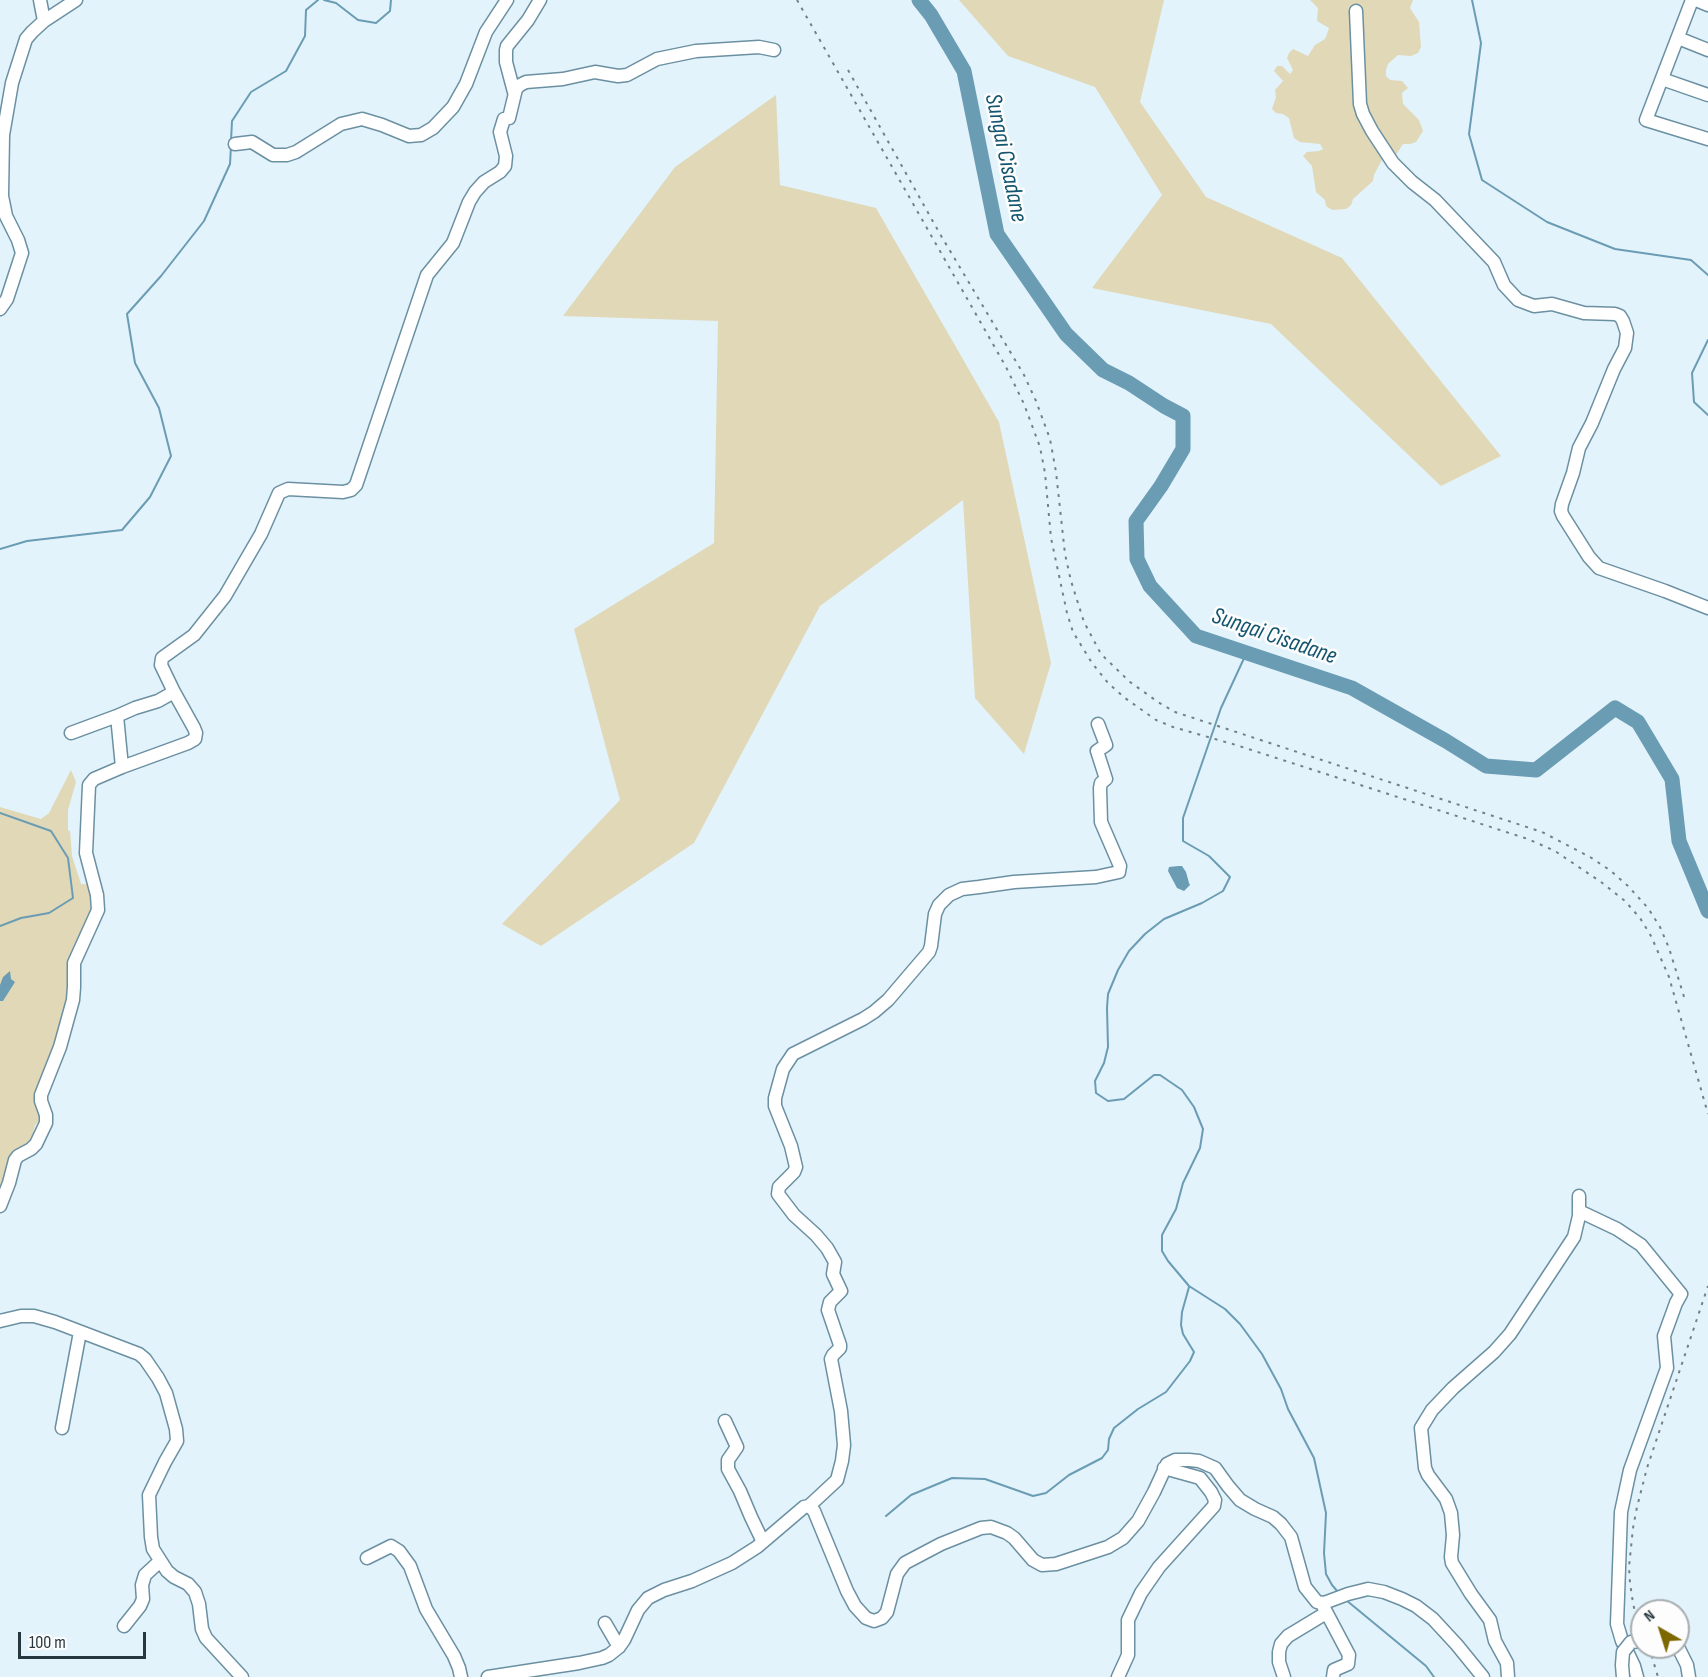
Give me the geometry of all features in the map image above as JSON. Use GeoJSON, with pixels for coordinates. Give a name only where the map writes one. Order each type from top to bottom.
{"type":"FeatureCollection","features":[{"type":"Feature","properties":{"kind":"street"},"geometry":{"type":"LineString","coordinates":[[40,0],[44,21]]}},
{"type":"Feature","properties":{"kind":"street"},"geometry":{"type":"LineString","coordinates":[[0,309],[7,299],[21,253],[21,246],[4,210],[1,183],[4,128],[12,82],[26,39],[44,21],[76,0]]}},
{"type":"Feature","properties":{"kind":"street"},"geometry":{"type":"LineString","coordinates":[[235,144],[252,142],[273,155],[287,155],[296,152],[341,124],[362,119],[409,136],[421,135],[433,128],[453,106],[466,84],[486,32],[507,0]]}},
{"type":"Feature","properties":{"kind":"street"},"geometry":{"type":"LineString","coordinates":[[0,1206],[15,1160],[34,1146],[44,1128],[46,1115],[41,1095],[60,1047],[73,1000],[73,965],[98,910],[97,895],[86,853],[90,783],[94,778],[195,739],[196,732],[161,664],[162,658],[194,635],[225,597],[261,534],[279,493],[288,489],[343,492],[351,490],[356,485],[427,275],[453,243],[475,192],[481,185],[501,172],[505,166],[506,156],[500,132],[504,119],[509,118],[514,92],[506,62],[506,50],[540,0]]}},
{"type":"Feature","properties":{"kind":"street"},"geometry":{"type":"LineString","coordinates":[[1708,5],[1694,0],[1646,120],[1708,139]]}},
{"type":"Feature","properties":{"kind":"street"},"geometry":{"type":"LineString","coordinates":[[1356,11],[1360,104],[1367,123],[1393,164],[1435,200],[1494,262],[1504,285],[1518,300],[1534,306],[1552,304],[1591,314],[1615,314],[1623,321],[1627,333],[1626,348],[1614,369],[1579,448],[1562,504],[1563,516],[1584,552],[1599,568],[1708,608]]}},
{"type":"Feature","properties":{"kind":"street"},"geometry":{"type":"LineString","coordinates":[[1678,38],[1708,50]]}},
{"type":"Feature","properties":{"kind":"street"},"geometry":{"type":"LineString","coordinates":[[514,92],[520,85],[531,81],[563,79],[595,72],[618,76],[627,75],[657,59],[696,51],[759,47],[774,50]]}},
{"type":"Feature","properties":{"kind":"street"},"geometry":{"type":"LineString","coordinates":[[1662,79],[1708,95]]}},
{"type":"Feature","properties":{"kind":"street"},"geometry":{"type":"LineString","coordinates":[[70,733],[158,701],[174,692]]}},
{"type":"Feature","properties":{"kind":"street"},"geometry":{"type":"LineString","coordinates":[[117,716],[122,767]]}},
{"type":"Feature","properties":{"kind":"street"},"geometry":{"type":"LineString","coordinates":[[488,1677],[602,1658],[619,1647],[630,1631],[639,1607],[648,1599],[664,1590],[725,1567],[763,1542],[801,1509],[809,1506],[837,1480],[842,1461],[843,1434],[831,1359],[840,1345],[828,1310],[830,1302],[841,1291],[833,1274],[835,1262],[827,1248],[794,1215],[778,1194],[779,1187],[796,1167],[791,1146],[775,1106],[783,1069],[793,1054],[863,1019],[888,1000],[929,952],[935,914],[939,905],[949,895],[979,886],[1096,877],[1119,872],[1120,866],[1103,827],[1101,816],[1100,788],[1101,783],[1106,779],[1096,751],[1106,745],[1098,724]]}},
{"type":"Feature","properties":{"kind":"street"},"geometry":{"type":"LineString","coordinates":[[1508,1677],[1507,1663],[1495,1641],[1490,1620],[1452,1563],[1451,1513],[1446,1499],[1425,1468],[1421,1428],[1432,1410],[1510,1334],[1574,1237],[1579,1211],[1579,1196]]}},
{"type":"Feature","properties":{"kind":"street"},"geometry":{"type":"LineString","coordinates":[[1579,1211],[1617,1229],[1641,1245],[1681,1294],[1664,1336],[1667,1368],[1629,1470],[1621,1512],[1617,1624],[1637,1677]]}},
{"type":"Feature","properties":{"kind":"street"},"geometry":{"type":"LineString","coordinates":[[0,1321],[21,1316],[40,1317],[80,1332],[141,1356],[161,1382],[176,1429],[177,1441],[153,1485],[149,1503],[152,1545],[155,1555],[171,1574],[193,1589],[198,1600],[205,1635],[242,1677]]}},
{"type":"Feature","properties":{"kind":"street"},"geometry":{"type":"LineString","coordinates":[[62,1428],[80,1332]]}},
{"type":"Feature","properties":{"kind":"street"},"geometry":{"type":"LineString","coordinates":[[725,1421],[737,1447],[728,1460],[728,1469],[763,1542]]}},
{"type":"Feature","properties":{"kind":"street"},"geometry":{"type":"LineString","coordinates":[[809,1506],[814,1511],[852,1601],[863,1616],[874,1621],[882,1618],[887,1612],[897,1574],[905,1563],[940,1544],[981,1528],[991,1527],[1007,1533],[1033,1560],[1042,1565],[1056,1564],[1108,1547],[1123,1538],[1138,1521],[1169,1462],[1199,1461],[1216,1469],[1240,1500],[1277,1520],[1291,1537],[1305,1587],[1324,1608],[1350,1658],[1347,1665],[1334,1670],[1334,1677]]}},
{"type":"Feature","properties":{"kind":"street"},"geometry":{"type":"LineString","coordinates":[[1118,1677],[1128,1655],[1128,1620],[1141,1593],[1159,1567],[1214,1506],[1215,1500],[1211,1492],[1200,1478],[1164,1468]]}},
{"type":"Feature","properties":{"kind":"street"},"geometry":{"type":"LineString","coordinates":[[367,1558],[391,1546],[399,1551],[410,1566],[426,1609],[454,1656],[461,1677]]}},
{"type":"Feature","properties":{"kind":"street"},"geometry":{"type":"LineString","coordinates":[[124,1626],[140,1606],[142,1585],[146,1575],[160,1561]]}},
{"type":"Feature","properties":{"kind":"street"},"geometry":{"type":"LineString","coordinates":[[1284,1677],[1279,1662],[1279,1652],[1281,1644],[1288,1636],[1342,1596],[1363,1590],[1377,1590],[1416,1606],[1433,1619],[1483,1677]]}},
{"type":"Feature","properties":{"kind":"street"},"geometry":{"type":"LineString","coordinates":[[605,1623],[619,1647]]}},
{"type":"Feature","properties":{"kind":"street"},"geometry":{"type":"LineString","coordinates":[[1623,1677],[1623,1652],[1630,1643]]}},
{"type":"Feature","properties":{"kind":"street"},"geometry":{"type":"LineString","coordinates":[[1684,1659],[1689,1677]]}},
{"type":"Feature","properties":{"kind":"shaded area"},"geometry":{"type":"Polygon","coordinates":[[[959,0],[1164,0],[1140,102],[1206,197],[1342,258],[1501,456],[1441,486],[1271,324],[1092,288],[1162,195],[1095,87],[1008,56],[959,0]]]}},
{"type":"Feature","properties":{"kind":"shaded area"},"geometry":{"type":"Polygon","coordinates":[[[1310,0],[1413,0],[1410,8],[1419,22],[1421,47],[1418,53],[1411,56],[1398,55],[1388,64],[1386,76],[1390,80],[1402,81],[1408,88],[1402,93],[1403,104],[1419,120],[1423,131],[1416,142],[1403,144],[1396,155],[1383,158],[1373,181],[1353,199],[1351,205],[1346,209],[1332,210],[1326,206],[1325,200],[1316,192],[1312,166],[1303,156],[1307,152],[1323,149],[1320,144],[1300,142],[1294,138],[1289,118],[1272,109],[1276,97],[1275,90],[1283,81],[1274,71],[1277,66],[1282,66],[1290,74],[1293,70],[1287,58],[1289,53],[1293,49],[1308,56],[1315,45],[1325,39],[1327,34],[1329,28],[1317,21],[1318,8],[1310,0]]]}},
{"type":"Feature","properties":{"kind":"shaded area"},"geometry":{"type":"Polygon","coordinates":[[[776,95],[780,185],[876,208],[999,422],[1051,663],[1024,754],[975,698],[963,500],[820,606],[694,843],[541,946],[502,924],[620,800],[574,629],[714,543],[718,321],[563,316],[675,167],[776,95]]]}},
{"type":"Feature","properties":{"kind":"shaded area"},"geometry":{"type":"Polygon","coordinates":[[[71,770],[76,782],[68,810],[72,856],[81,884],[98,885],[39,1121],[35,1125],[0,1207],[0,807],[41,819],[49,813],[71,770]]]}},
{"type":"Feature","properties":{"kind":"water"},"geometry":{"type":"Polygon","coordinates":[[[1182,866],[1190,885],[1184,891],[1177,888],[1168,871],[1169,867],[1182,866]]]}},
{"type":"Feature","properties":{"kind":"water"},"geometry":{"type":"Polygon","coordinates":[[[10,971],[11,979],[15,982],[3,1001],[0,1001],[0,985],[3,977],[10,971]]]}},
{"type":"Feature","properties":{"kind":"waterway"},"geometry":{"type":"LineString","coordinates":[[231,141],[232,121],[251,92],[286,71],[305,36],[306,10],[318,0]]}},
{"type":"Feature","properties":{"kind":"waterway"},"geometry":{"type":"LineString","coordinates":[[324,0],[336,3],[358,20],[376,23],[390,11],[391,0]]}},
{"type":"Feature","properties":{"kind":"waterway","name":"Sungai Cisadane"},"geometry":{"type":"LineString","coordinates":[[919,0],[931,15],[964,71],[997,234],[1066,334],[1103,370],[1183,416],[1183,449],[1161,486],[1136,521],[1137,559],[1150,586],[1196,636],[1352,688],[1486,766],[1536,770],[1615,708],[1638,722],[1672,779],[1679,841],[1708,911]]}},
{"type":"Feature","properties":{"kind":"waterway"},"geometry":{"type":"LineString","coordinates":[[1472,0],[1481,43],[1469,134],[1482,180],[1547,222],[1615,249],[1691,260],[1708,275]]}},
{"type":"Feature","properties":{"kind":"waterway"},"geometry":{"type":"LineString","coordinates":[[0,549],[27,541],[122,530],[150,497],[171,456],[159,408],[135,363],[127,314],[161,276],[204,221],[230,164],[231,146]]}},
{"type":"Feature","properties":{"kind":"waterway"},"geometry":{"type":"LineString","coordinates":[[1708,340],[1692,373],[1694,402],[1708,415]]}},
{"type":"Feature","properties":{"kind":"waterway"},"geometry":{"type":"LineString","coordinates":[[1246,654],[1221,708],[1183,818],[1183,841],[1209,856],[1230,877],[1223,891],[1202,903],[1164,919],[1129,951],[1108,994],[1108,1047],[1104,1063],[1095,1081],[1096,1093],[1108,1101],[1124,1099],[1154,1075],[1160,1075],[1182,1090],[1194,1107],[1203,1129],[1200,1148],[1183,1183],[1176,1209],[1162,1235],[1162,1251],[1189,1286],[1225,1309],[1240,1324],[1262,1354],[1281,1389],[1288,1409],[1314,1458],[1326,1513],[1324,1553],[1326,1574],[1338,1592]]}},
{"type":"Feature","properties":{"kind":"waterway"},"geometry":{"type":"LineString","coordinates":[[0,813],[51,831],[68,858],[73,898],[49,913],[21,918],[0,926]]}},
{"type":"Feature","properties":{"kind":"waterway"},"geometry":{"type":"LineString","coordinates":[[886,1516],[911,1495],[952,1478],[985,1479],[1033,1496],[1046,1493],[1069,1475],[1102,1458],[1108,1450],[1109,1439],[1114,1428],[1138,1409],[1166,1392],[1190,1361],[1194,1352],[1183,1334],[1181,1325],[1189,1287]]}},
{"type":"Feature","properties":{"kind":"waterway"},"geometry":{"type":"LineString","coordinates":[[1346,1600],[1426,1666],[1434,1677]]}},
{"type":"Feature","properties":{"kind":"railway"},"geometry":{"type":"LineString","coordinates":[[797,0],[1006,367],[1024,404],[1040,447],[1045,473],[1051,538],[1067,613],[1073,632],[1092,663],[1108,683],[1156,720],[1173,727],[1528,839],[1555,851],[1601,882],[1625,901],[1640,918],[1651,936],[1669,977],[1708,1114]]}},
{"type":"Feature","properties":{"kind":"railway"},"geometry":{"type":"LineString","coordinates":[[848,70],[940,234],[1024,375],[1036,401],[1050,439],[1065,554],[1071,581],[1084,622],[1101,654],[1130,682],[1175,712],[1542,832],[1590,857],[1611,871],[1648,908],[1669,948],[1685,1000]]}},
{"type":"Feature","properties":{"kind":"railway"},"geometry":{"type":"LineString","coordinates":[[1632,1599],[1629,1567],[1637,1507],[1647,1468],[1708,1286]]}},
{"type":"Feature","properties":{"kind":"railway"},"geometry":{"type":"LineString","coordinates":[[1653,1659],[1658,1677]]}}]}
